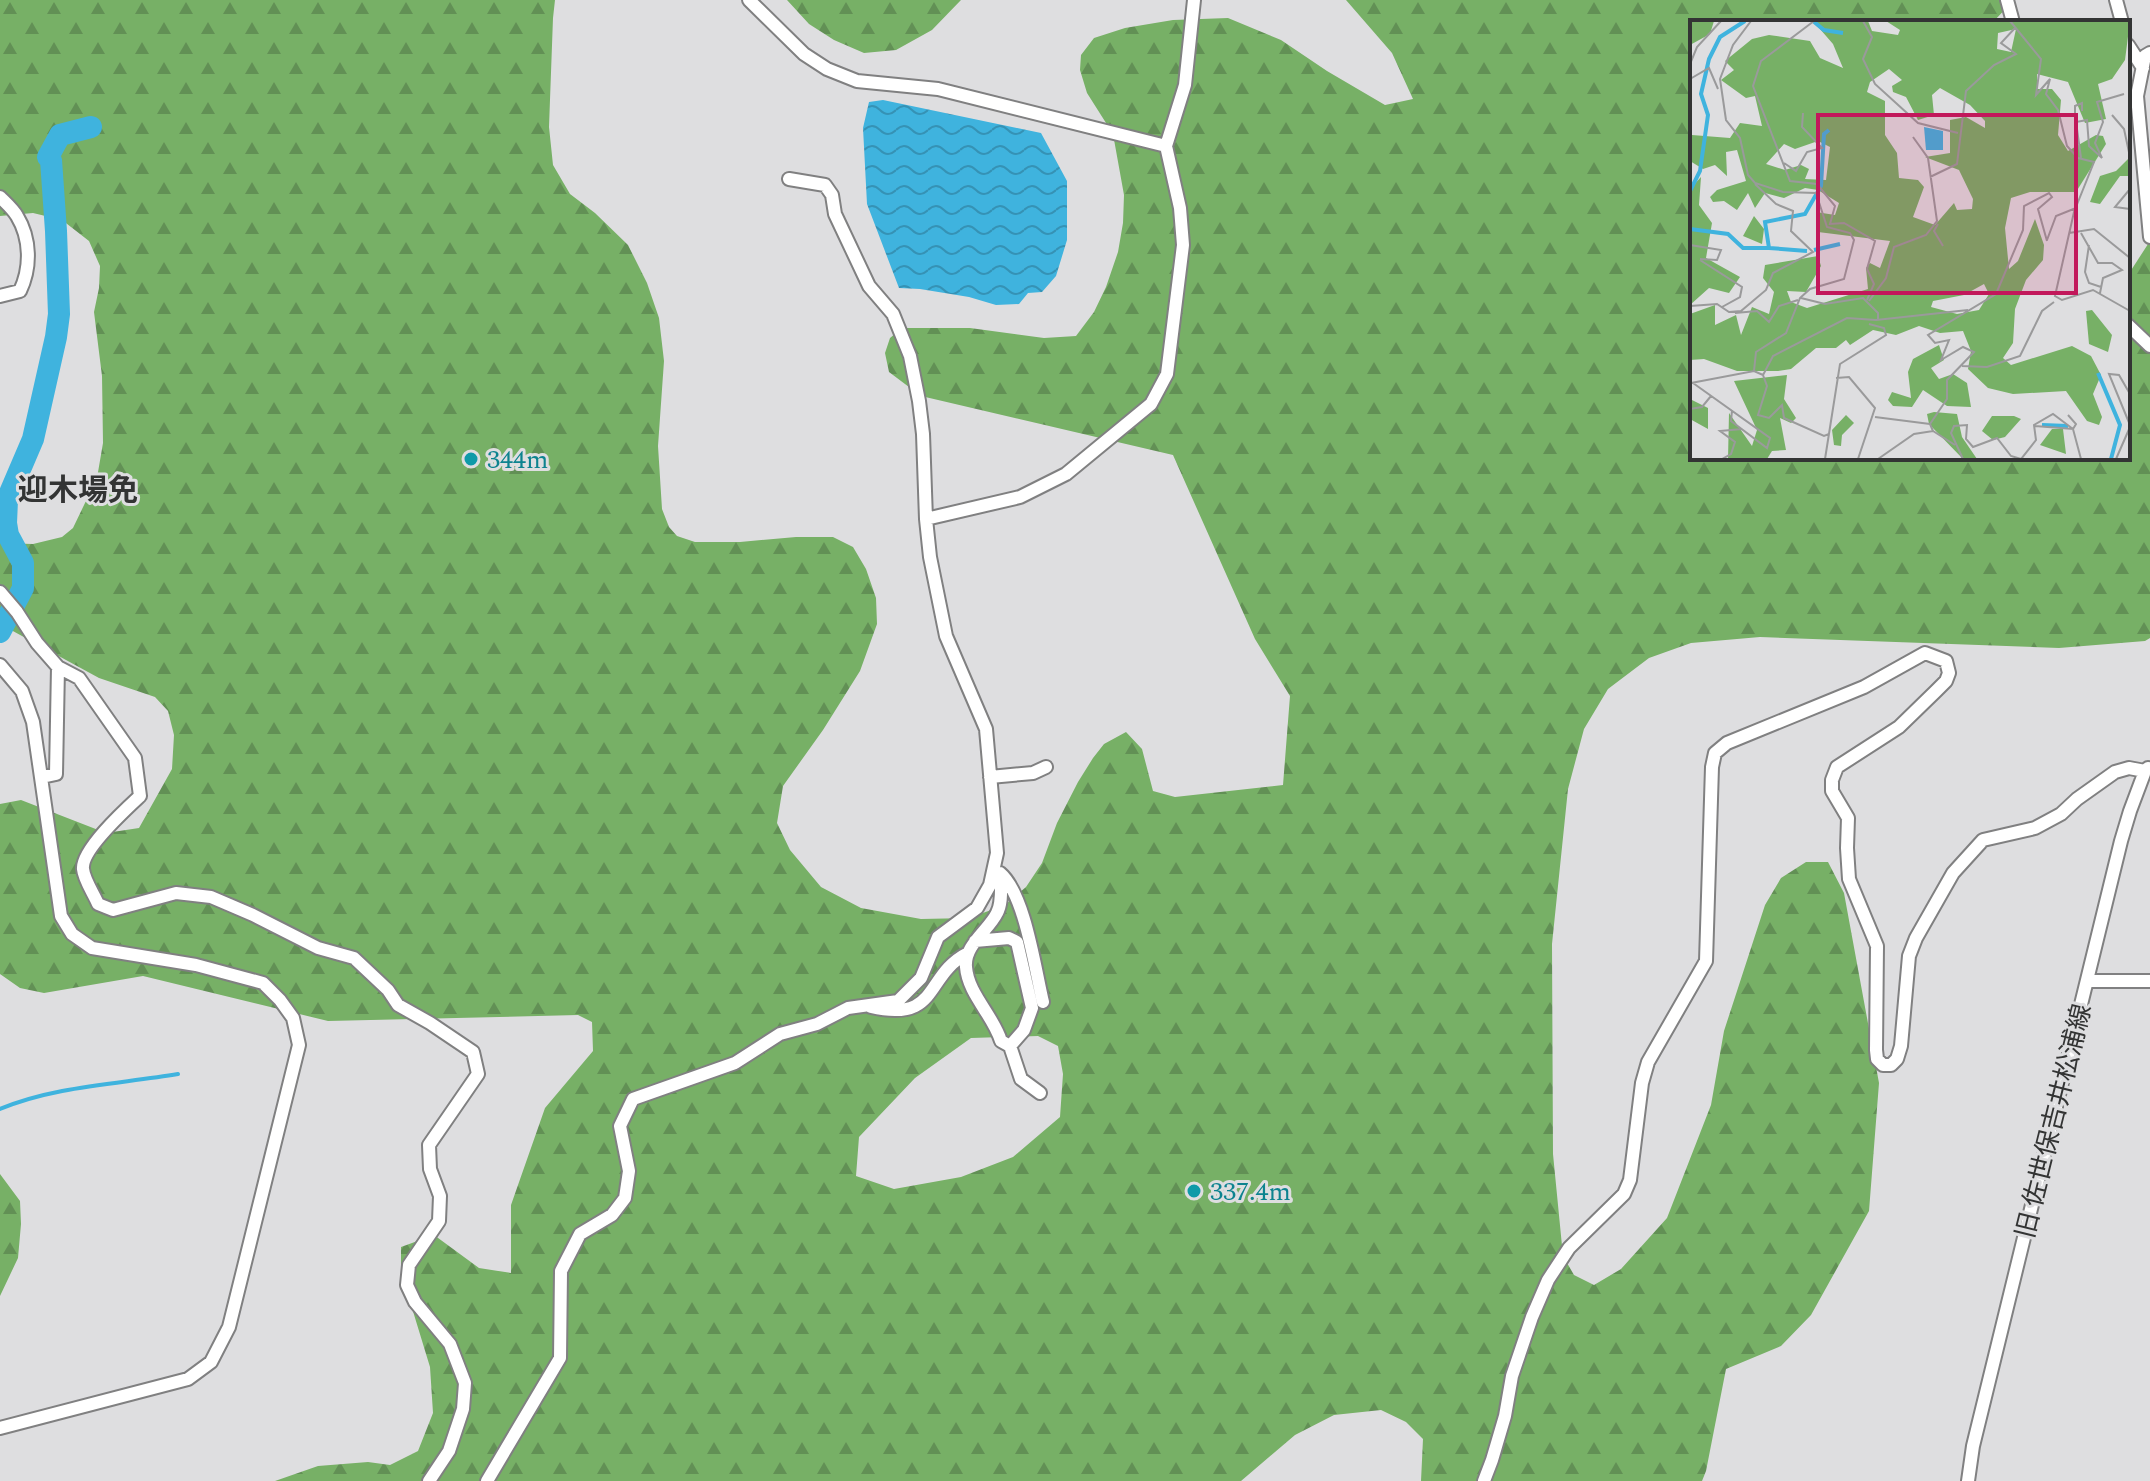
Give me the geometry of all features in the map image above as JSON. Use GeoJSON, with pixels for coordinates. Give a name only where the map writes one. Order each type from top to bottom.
{"type":"FeatureCollection","features":[{"type":"Feature","properties":{"kind":"street"},"geometry":{"type":"LineString","coordinates":[[749,0],[804,54],[827,69],[857,81],[938,89],[1166,146]]}},
{"type":"Feature","properties":{"kind":"street"},"geometry":{"type":"LineString","coordinates":[[926,519],[1020,497],[1066,474],[1151,404],[1167,374],[1183,245],[1180,208],[1166,146],[1185,85],[1194,0]]}},
{"type":"Feature","properties":{"kind":"street"},"geometry":{"type":"LineString","coordinates":[[2007,0],[2012,20]]}},
{"type":"Feature","properties":{"kind":"street"},"geometry":{"type":"LineString","coordinates":[[2116,0],[2121,20]]}},
{"type":"Feature","properties":{"kind":"street"},"geometry":{"type":"LineString","coordinates":[[2130,48],[2143,68]]}},
{"type":"Feature","properties":{"kind":"street"},"geometry":{"type":"LineString","coordinates":[[2150,53],[2145,56],[2137,96],[2150,237]]}},
{"type":"Feature","properties":{"kind":"street"},"geometry":{"type":"LineString","coordinates":[[487,1481],[560,1358],[561,1271],[580,1234],[612,1215],[625,1198],[629,1171],[620,1126],[633,1099],[735,1063],[780,1034],[817,1024],[848,1008],[898,1001],[921,978],[938,937],[977,908],[990,885],[997,853],[986,729],[946,636],[930,557],[923,434],[910,356],[893,314],[869,286],[835,214],[832,195],[825,185],[789,179]]}},
{"type":"Feature","properties":{"kind":"street"},"geometry":{"type":"LineString","coordinates":[[0,197],[17,215],[26,236],[28,251],[28,276],[20,291],[0,296]]}},
{"type":"Feature","properties":{"kind":"street"},"geometry":{"type":"LineString","coordinates":[[2130,327],[2150,346]]}},
{"type":"Feature","properties":{"kind":"street"},"geometry":{"type":"LineString","coordinates":[[0,592],[58,667],[79,678],[135,758],[140,796],[86,856],[83,870],[98,904],[113,910],[176,893],[211,897],[318,948],[354,958],[388,990],[398,1005],[473,1052],[478,1074],[429,1145],[430,1169],[440,1196],[439,1221],[409,1265],[407,1285],[415,1302],[450,1344],[465,1383],[463,1409],[449,1451],[429,1481]]}},
{"type":"Feature","properties":{"kind":"street"},"geometry":{"type":"LineString","coordinates":[[1484,1481],[1505,1416],[1512,1376],[1548,1280],[1569,1248],[1624,1194],[1630,1180],[1642,1083],[1648,1062],[1706,961],[1715,753],[1727,743],[1864,687],[1925,653],[1946,661],[1949,673],[1946,681],[1899,727],[1837,767],[1832,780],[1832,791],[1848,818],[1849,879],[1877,946],[1876,1050],[1877,1059],[1883,1065],[1891,1065],[1897,1059],[1901,1046],[1909,956],[1953,873],[1983,840],[2035,828],[2061,814],[2115,772],[2148,768]]}},
{"type":"Feature","properties":{"kind":"street"},"geometry":{"type":"LineString","coordinates":[[0,665],[22,691],[33,722],[61,916],[72,934],[92,948],[196,965],[263,983],[293,1018],[299,1045],[229,1327],[211,1362],[188,1379],[0,1428]]}},
{"type":"Feature","properties":{"kind":"street"},"geometry":{"type":"LineString","coordinates":[[42,777],[56,774],[58,667]]}},
{"type":"Feature","properties":{"kind":"street"},"geometry":{"type":"LineString","coordinates":[[990,777],[1033,773],[1046,767]]}},
{"type":"Feature","properties":{"kind":"street","name":"旧 佐世保吉井松浦線"},"geometry":{"type":"LineString","coordinates":[[1968,1481],[1973,1446],[2127,821],[2148,768]]}},
{"type":"Feature","properties":{"kind":"street"},"geometry":{"type":"LineString","coordinates":[[993,872],[1001,881],[998,912],[975,941],[965,966],[973,989],[996,1025],[1001,1041],[1010,1046],[1021,1079],[1040,1093]]}},
{"type":"Feature","properties":{"kind":"street"},"geometry":{"type":"LineString","coordinates":[[993,872],[1002,873],[1012,887],[1027,930],[1043,1002]]}},
{"type":"Feature","properties":{"kind":"street"},"geometry":{"type":"LineString","coordinates":[[975,941],[1009,938],[1017,942],[1032,1008],[1024,1030],[1010,1046]]}},
{"type":"Feature","properties":{"kind":"street"},"geometry":{"type":"LineString","coordinates":[[864,1006],[892,1012],[916,1007],[955,960],[968,953]]}},
{"type":"Feature","properties":{"kind":"street"},"geometry":{"type":"LineString","coordinates":[[2088,981],[2150,981]]}},
{"type":"Feature","properties":{"kind":"green space"},"geometry":{"type":"Polygon","coordinates":[[[0,0],[555,0],[549,127],[553,165],[570,194],[628,245],[647,283],[659,318],[664,361],[658,446],[662,509],[669,527],[677,536],[695,542],[833,537],[853,547],[866,569],[876,598],[877,624],[860,671],[783,786],[777,823],[790,850],[821,887],[861,908],[921,919],[969,918],[1005,905],[1026,887],[1042,863],[1057,823],[1093,758],[1104,744],[1126,732],[1142,749],[1153,791],[1175,797],[1283,785],[1290,696],[1255,639],[1173,455],[921,396],[889,372],[885,353],[890,338],[902,328],[970,328],[1044,338],[1076,336],[1094,312],[1118,252],[1124,195],[1113,134],[1087,93],[1080,70],[1081,55],[1094,38],[1125,28],[1173,20],[1228,18],[1281,40],[1385,105],[1413,99],[1392,53],[1346,0],[2014,0],[1995,20],[1690,20],[1690,460],[2130,460],[2130,272],[2150,241],[2150,638],[2145,641],[2059,648],[1760,637],[1691,643],[1649,658],[1608,689],[1584,729],[1568,789],[1552,944],[1553,1154],[1563,1256],[1574,1275],[1594,1285],[1621,1269],[1667,1218],[1711,1105],[1724,1031],[1765,905],[1781,878],[1806,862],[1828,862],[1844,893],[1879,1083],[1869,1211],[1811,1315],[1781,1346],[1726,1369],[1702,1481],[1421,1481],[1423,1439],[1406,1422],[1381,1410],[1334,1415],[1295,1435],[1241,1481],[275,1481],[318,1466],[368,1462],[390,1465],[418,1451],[433,1413],[430,1367],[401,1272],[401,1247],[434,1235],[479,1268],[511,1273],[511,1205],[545,1108],[593,1051],[592,1022],[578,1015],[328,1021],[143,976],[44,993],[20,988],[0,974],[0,804],[21,800],[106,833],[139,828],[172,769],[174,735],[168,711],[155,697],[99,678],[0,624],[0,543],[33,544],[62,537],[73,528],[97,478],[103,443],[102,376],[94,312],[100,266],[89,241],[62,220],[33,213],[0,216],[0,0]],[[1038,1036],[971,1038],[915,1078],[859,1137],[856,1176],[894,1189],[961,1177],[1013,1157],[1060,1117],[1063,1074],[1058,1046],[1038,1036]]]}},
{"type":"Feature","properties":{"kind":"green space"},"geometry":{"type":"Polygon","coordinates":[[[787,0],[961,0],[932,30],[896,50],[864,53],[834,40],[809,24],[787,0]]]}},
{"type":"Feature","properties":{"kind":"green space"},"geometry":{"type":"Polygon","coordinates":[[[0,1174],[20,1201],[21,1224],[18,1258],[0,1296],[0,1174]]]}},
{"type":"Feature","properties":{"kind":"water"},"geometry":{"type":"Polygon","coordinates":[[[883,100],[1041,133],[1067,181],[1067,240],[1056,276],[1042,292],[1028,293],[1019,304],[996,305],[969,297],[899,288],[867,204],[863,128],[869,102],[883,100]]]}},
{"type":"Feature","properties":{"kind":"waterway"},"geometry":{"type":"LineString","coordinates":[[0,632],[23,588],[23,563],[8,535],[7,500],[33,439],[59,314],[56,231],[51,160],[48,157],[60,135],[91,127]]}},
{"type":"Feature","properties":{"kind":"waterway"},"geometry":{"type":"LineString","coordinates":[[0,1109],[65,1090],[178,1074]]}},
{"type":"Feature","properties":{"kind":"place","name":"344m"},"geometry":{"type":"Point","coordinates":[471,459]}},
{"type":"Feature","properties":{"kind":"place","name":"337.4m"},"geometry":{"type":"Point","coordinates":[1194,1191]}},
{"type":"Feature","properties":{"kind":"district","name":"迎木場免"},"geometry":{"type":"Point","coordinates":[78,490]}}]}
